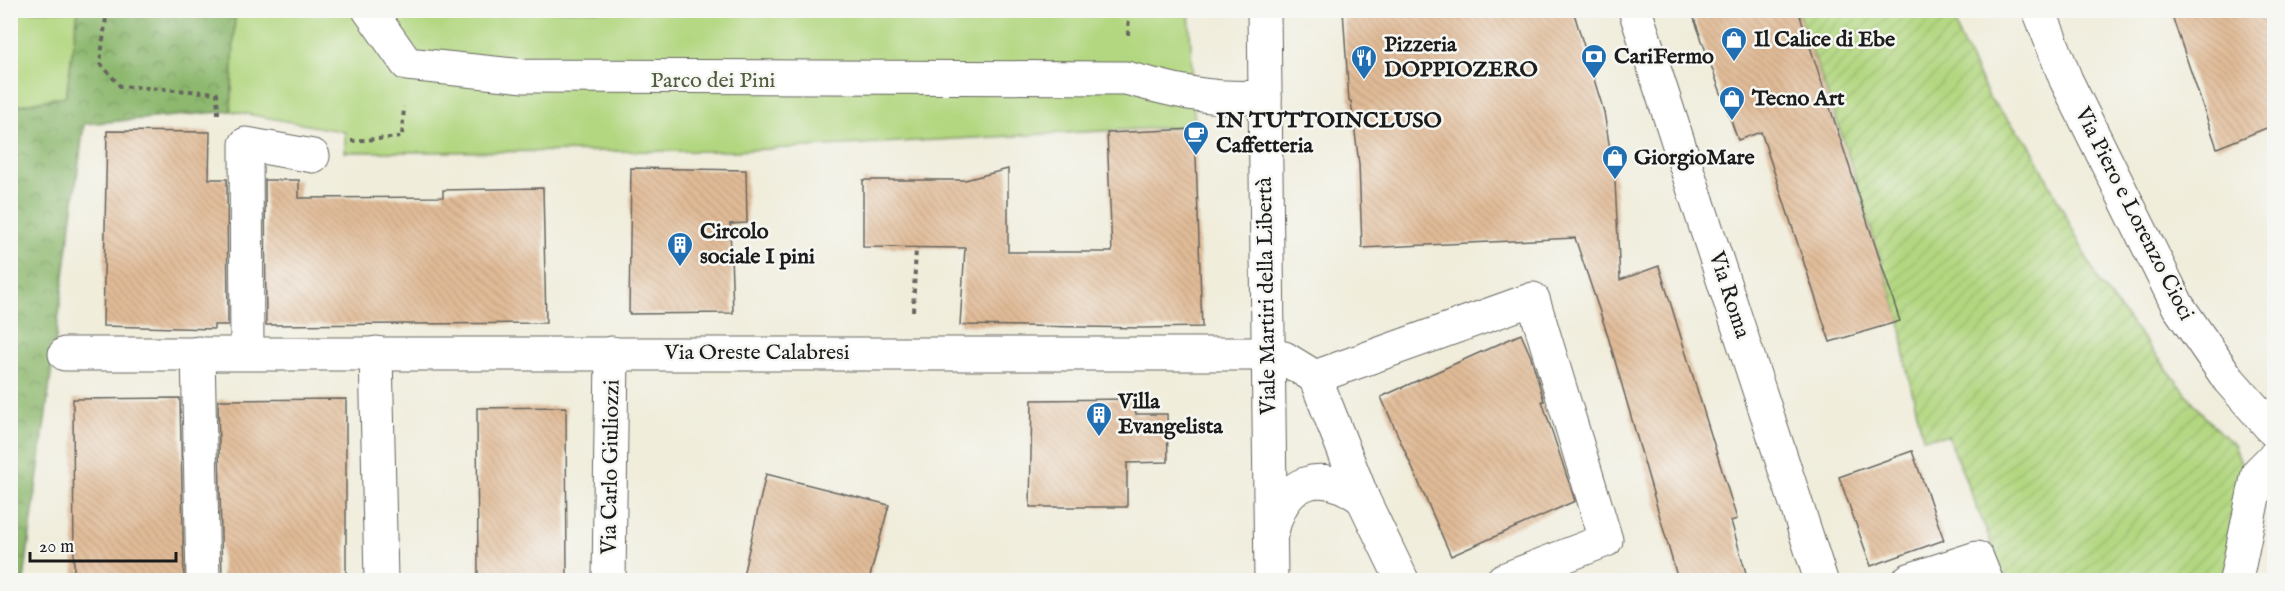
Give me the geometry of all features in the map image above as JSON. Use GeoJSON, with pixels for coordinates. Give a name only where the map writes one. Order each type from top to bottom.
{"type":"FeatureCollection","features":[{"type":"Feature","properties":{"kind":"street"},"geometry":{"type":"LineString","coordinates":[[369,10],[407,64],[524,76],[1126,78],[1194,96],[1236,99],[1265,97]]}},
{"type":"Feature","properties":{"kind":"street","name":"Viale Martiri della Libertà"},"geometry":{"type":"LineString","coordinates":[[1264,10],[1271,580]]}},
{"type":"Feature","properties":{"kind":"street","name":"Via Roma"},"geometry":{"type":"LineString","coordinates":[[1635,10],[1821,580]]}},
{"type":"Feature","properties":{"kind":"street","name":"Via Piero e Lorenzo Cioci"},"geometry":{"type":"LineString","coordinates":[[2039,10],[2066,80],[2178,306],[2229,380],[2274,431]]}},
{"type":"Feature","properties":{"kind":"street"},"geometry":{"type":"LineString","coordinates":[[247,353],[246,144],[313,156]]}},
{"type":"Feature","properties":{"kind":"street"},"geometry":{"type":"LineString","coordinates":[[1315,377],[1533,299],[1606,540],[1503,580]]}},
{"type":"Feature","properties":{"kind":"street"},"geometry":{"type":"LineString","coordinates":[[198,353],[203,580]]}},
{"type":"Feature","properties":{"kind":"street"},"geometry":{"type":"LineString","coordinates":[[376,353],[381,580]]}},
{"type":"Feature","properties":{"kind":"street","name":"Via Carlo Giuliozzi"},"geometry":{"type":"LineString","coordinates":[[609,580],[612,353]]}},
{"type":"Feature","properties":{"kind":"street","name":"Via Oreste Calabresi"},"geometry":{"type":"LineString","coordinates":[[65,354],[1267,354]]}},
{"type":"Feature","properties":{"kind":"street"},"geometry":{"type":"LineString","coordinates":[[1267,354],[1284,358],[1315,377],[1363,499],[1402,580]]}},
{"type":"Feature","properties":{"kind":"street"},"geometry":{"type":"LineString","coordinates":[[2236,580],[2258,473],[2274,457]]}},
{"type":"Feature","properties":{"kind":"street"},"geometry":{"type":"LineString","coordinates":[[1271,538],[1276,514],[1290,496],[1302,486],[1316,481],[1330,481],[1347,488],[1363,499]]}},
{"type":"Feature","properties":{"kind":"street"},"geometry":{"type":"LineString","coordinates":[[1908,580],[1977,558],[1986,580]]}},
{"type":"Feature","properties":{"kind":"path"},"geometry":{"type":"LineString","coordinates":[[912,313],[916,248]]}},
{"type":"Feature","properties":{"kind":"green space","name":"Parco dei Pini"},"geometry":{"type":"Polygon","coordinates":[[[1189,10],[1195,126],[733,151],[345,152],[345,132],[231,111],[235,11],[1189,10]]]}},
{"type":"Feature","properties":{"kind":"green space"},"geometry":{"type":"Polygon","coordinates":[[[11,11],[78,11],[66,96],[11,107],[11,11]]]}},
{"type":"Feature","properties":{"kind":"green space"},"geometry":{"type":"Polygon","coordinates":[[[78,11],[235,11],[231,111],[84,124],[24,580],[11,580],[11,107],[66,96],[78,11]]]}},
{"type":"Feature","properties":{"kind":"green space"},"geometry":{"type":"Polygon","coordinates":[[[1798,11],[1953,11],[1959,36],[1990,99],[2030,145],[2100,284],[2205,417],[2234,445],[2243,467],[2231,580],[2006,580],[1948,436],[1923,438],[1906,365],[1900,321],[1842,136],[1798,11]]]}},
{"type":"Feature","properties":{"kind":"building"},"geometry":{"type":"Polygon","coordinates":[[[1343,10],[1573,10],[1604,112],[1615,181],[1620,280],[1659,266],[1737,519],[1731,521],[1748,580],[1678,580],[1607,333],[1575,238],[1362,248],[1359,164],[1351,101],[1349,101],[1343,10]]]}},
{"type":"Feature","properties":{"kind":"building"},"geometry":{"type":"Polygon","coordinates":[[[1691,10],[1798,10],[1900,321],[1830,342],[1761,132],[1738,140],[1691,10]]]}},
{"type":"Feature","properties":{"kind":"building"},"geometry":{"type":"Polygon","coordinates":[[[2170,10],[2274,10],[2274,125],[2217,148],[2170,10]]]}},
{"type":"Feature","properties":{"kind":"building"},"geometry":{"type":"Polygon","coordinates":[[[1195,129],[1202,327],[960,325],[965,248],[863,247],[863,180],[965,180],[1008,169],[1008,252],[1112,252],[1107,133],[1195,129]]]}},
{"type":"Feature","properties":{"kind":"building"},"geometry":{"type":"Polygon","coordinates":[[[107,131],[210,132],[209,179],[227,179],[228,325],[214,325],[214,329],[103,326],[107,131]]]}},
{"type":"Feature","properties":{"kind":"building","name":"Circolo sociale I pini"},"geometry":{"type":"Polygon","coordinates":[[[631,168],[746,170],[747,223],[730,224],[733,313],[629,314],[631,168]]]}},
{"type":"Feature","properties":{"kind":"building"},"geometry":{"type":"Polygon","coordinates":[[[265,180],[299,180],[299,198],[443,197],[443,190],[543,188],[546,323],[266,325],[265,180]]]}},
{"type":"Feature","properties":{"kind":"building"},"geometry":{"type":"Polygon","coordinates":[[[1521,334],[1531,357],[1544,401],[1542,401],[1575,501],[1451,556],[1381,397],[1521,334]]]}},
{"type":"Feature","properties":{"kind":"building"},"geometry":{"type":"Polygon","coordinates":[[[180,398],[184,580],[74,580],[73,399],[180,398]]]}},
{"type":"Feature","properties":{"kind":"building"},"geometry":{"type":"Polygon","coordinates":[[[346,399],[346,580],[222,580],[218,400],[346,399]]]}},
{"type":"Feature","properties":{"kind":"building","name":"Villa Evangelista"},"geometry":{"type":"Polygon","coordinates":[[[1133,399],[1136,414],[1167,414],[1168,462],[1127,463],[1127,507],[1030,507],[1032,400],[1133,399]]]}},
{"type":"Feature","properties":{"kind":"building"},"geometry":{"type":"Polygon","coordinates":[[[566,407],[567,580],[478,580],[477,408],[566,407]]]}},
{"type":"Feature","properties":{"kind":"building"},"geometry":{"type":"Polygon","coordinates":[[[1912,451],[1944,540],[1871,566],[1839,477],[1912,451]]]}},
{"type":"Feature","properties":{"kind":"building"},"geometry":{"type":"Polygon","coordinates":[[[766,474],[889,505],[869,580],[742,580],[766,474]]]}},
{"type":"Feature","properties":{"kind":"place","name":"Il Calice di Ebe"},"geometry":{"type":"Point","coordinates":[1734,63]}},
{"type":"Feature","properties":{"kind":"place","name":"CariFermo"},"geometry":{"type":"Point","coordinates":[1594,80]}},
{"type":"Feature","properties":{"kind":"place","name":"Pizzeria DOPPIOZERO"},"geometry":{"type":"Point","coordinates":[1364,81]}},
{"type":"Feature","properties":{"kind":"place","name":"Tecno Art"},"geometry":{"type":"Point","coordinates":[1732,122]}},
{"type":"Feature","properties":{"kind":"place","name":"IN TUTTOINCLUSO Caffetteria"},"geometry":{"type":"Point","coordinates":[1196,157]}},
{"type":"Feature","properties":{"kind":"place","name":"GiorgioMare"},"geometry":{"type":"Point","coordinates":[1615,181]}},
{"type":"Feature","properties":{"kind":"place","name":"Circolo sociale I pini"},"geometry":{"type":"Point","coordinates":[680,268]}},
{"type":"Feature","properties":{"kind":"place","name":"Villa Evangelista"},"geometry":{"type":"Point","coordinates":[1099,438]}}]}
